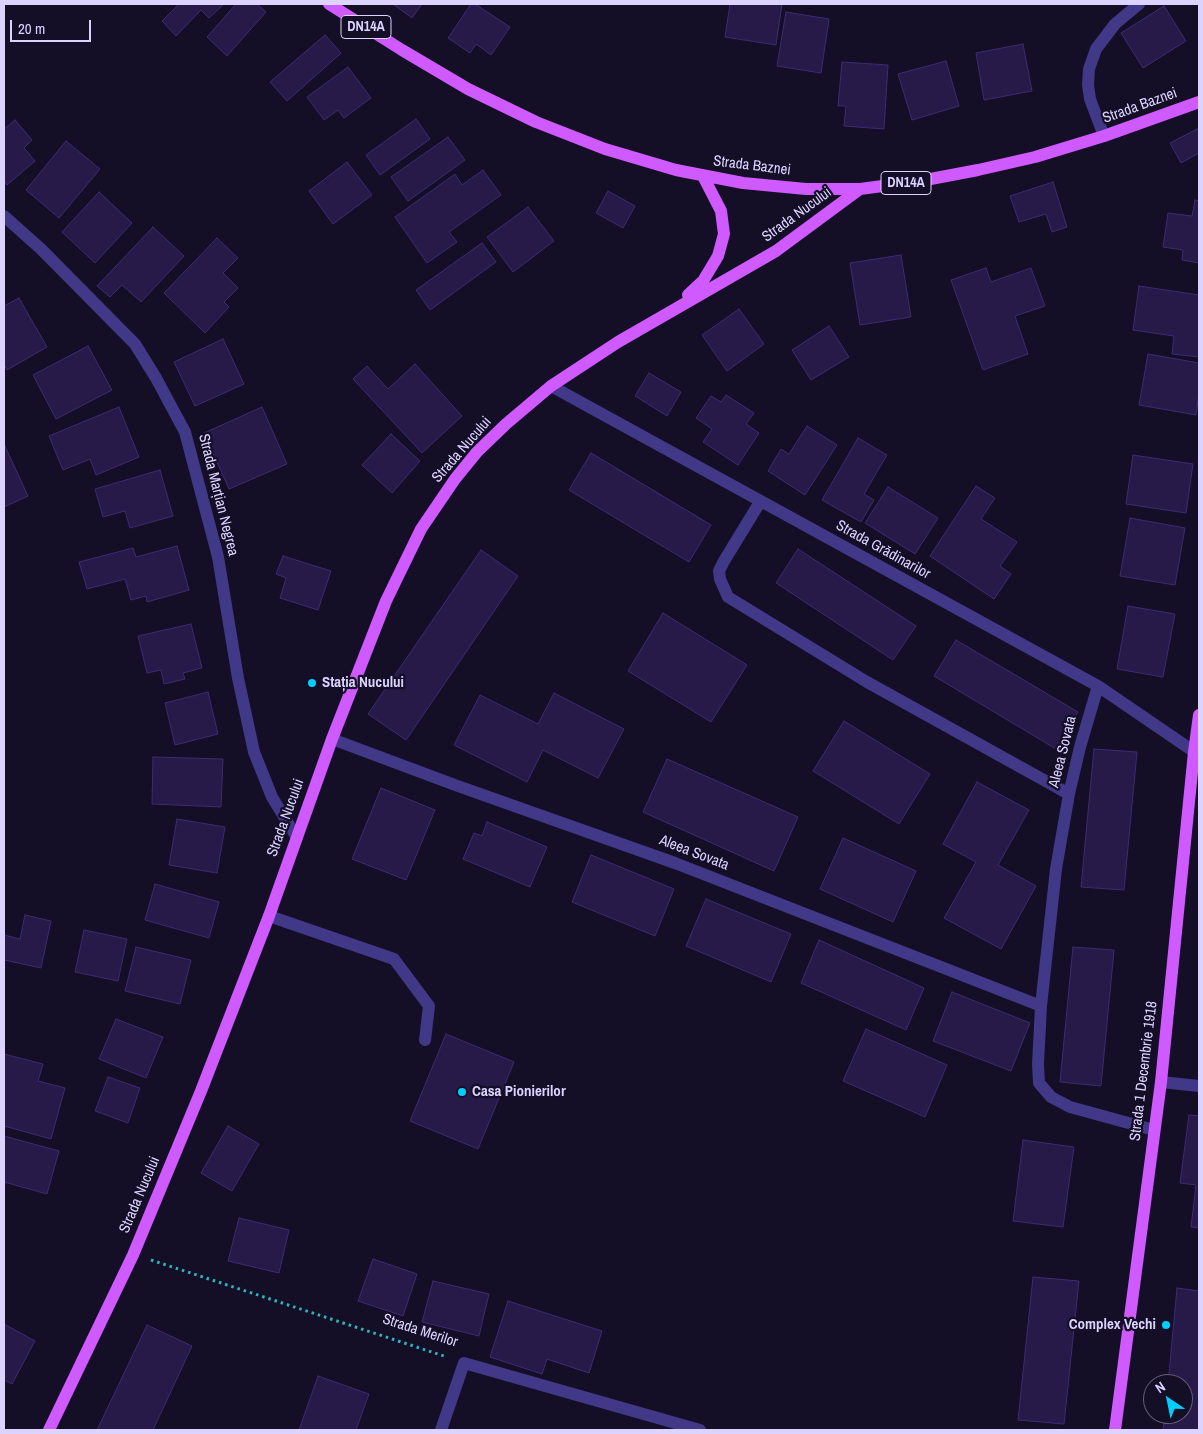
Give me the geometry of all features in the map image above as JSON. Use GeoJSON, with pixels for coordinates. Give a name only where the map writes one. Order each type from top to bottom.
{"type":"FeatureCollection","features":[{"type":"Feature","properties":{"kind":"main road","name":"Strada Baznei"},"geometry":{"type":"LineString","coordinates":[[329,4],[468,90],[536,122],[605,148],[676,170],[743,183],[806,189],[860,189],[920,182],[1035,157],[1104,136],[1199,102]]}},
{"type":"Feature","properties":{"kind":"main road","name":"Strada Nucului"},"geometry":{"type":"LineString","coordinates":[[673,309],[703,281],[718,256],[724,234],[720,211],[703,176]]}},
{"type":"Feature","properties":{"kind":"main road","name":"Strada Nucului"},"geometry":{"type":"LineString","coordinates":[[49,1430],[133,1254],[201,1091],[268,916],[332,739],[386,601],[420,529],[455,479],[477,452],[506,424],[551,386],[673,309],[776,251],[860,189]]}},
{"type":"Feature","properties":{"kind":"main road","name":"Strada 1 Decembrie 1918"},"geometry":{"type":"LineString","coordinates":[[1114,1430],[1161,1082],[1197,753],[1199,715]]}},
{"type":"Feature","properties":{"kind":"street"},"geometry":{"type":"LineString","coordinates":[[1104,136],[1090,99],[1088,85],[1089,69],[1096,49],[1115,24],[1139,4]]}},
{"type":"Feature","properties":{"kind":"street","name":"Strada Marțian Negrea"},"geometry":{"type":"LineString","coordinates":[[4,216],[41,249],[135,344],[185,432],[218,557],[238,678],[254,752],[272,797],[297,838]]}},
{"type":"Feature","properties":{"kind":"street","name":"Strada Grădinarilor"},"geometry":{"type":"LineString","coordinates":[[551,386],[1098,686],[1197,753]]}},
{"type":"Feature","properties":{"kind":"street"},"geometry":{"type":"LineString","coordinates":[[760,502],[724,561],[720,571],[720,579],[728,597],[867,682],[1069,794]]}},
{"type":"Feature","properties":{"kind":"street","name":"Aleea Sovata"},"geometry":{"type":"LineString","coordinates":[[1098,686],[1080,747],[1069,794],[1056,869],[1041,1006],[1039,1083],[1052,1097],[1070,1107],[1154,1130]]}},
{"type":"Feature","properties":{"kind":"street","name":"Aleea Sovata"},"geometry":{"type":"LineString","coordinates":[[332,739],[675,863],[1041,1006]]}},
{"type":"Feature","properties":{"kind":"street"},"geometry":{"type":"LineString","coordinates":[[268,916],[394,959],[429,1006],[425,1040]]}},
{"type":"Feature","properties":{"kind":"street"},"geometry":{"type":"LineString","coordinates":[[1161,1082],[1199,1086]]}},
{"type":"Feature","properties":{"kind":"street"},"geometry":{"type":"LineString","coordinates":[[441,1430],[464,1362]]}},
{"type":"Feature","properties":{"kind":"street","name":"Strada Merilor"},"geometry":{"type":"LineString","coordinates":[[464,1362],[700,1430]]}},
{"type":"Feature","properties":{"kind":"path","name":"Strada Merilor"},"geometry":{"type":"LineString","coordinates":[[133,1254],[464,1362]]}},
{"type":"Feature","properties":{"kind":"building"},"geometry":{"type":"Polygon","coordinates":[[[179,4],[224,4],[209,18],[201,10],[176,36],[162,21],[179,4]]]}},
{"type":"Feature","properties":{"kind":"building"},"geometry":{"type":"Polygon","coordinates":[[[236,4],[257,4],[266,12],[227,56],[207,37],[236,4]]]}},
{"type":"Feature","properties":{"kind":"building"},"geometry":{"type":"Polygon","coordinates":[[[393,4],[422,4],[412,18],[393,4]]]}},
{"type":"Feature","properties":{"kind":"building"},"geometry":{"type":"Polygon","coordinates":[[[471,4],[475,4],[510,27],[491,55],[476,44],[470,53],[448,38],[471,4]]]}},
{"type":"Feature","properties":{"kind":"building"},"geometry":{"type":"Polygon","coordinates":[[[730,4],[782,4],[776,45],[725,37],[730,4]]]}},
{"type":"Feature","properties":{"kind":"building"},"geometry":{"type":"Polygon","coordinates":[[[1164,6],[1186,41],[1143,68],[1121,33],[1164,6]]]}},
{"type":"Feature","properties":{"kind":"building"},"geometry":{"type":"Polygon","coordinates":[[[786,12],[829,19],[821,73],[777,66],[786,12]]]}},
{"type":"Feature","properties":{"kind":"building"},"geometry":{"type":"Polygon","coordinates":[[[325,35],[341,53],[287,101],[270,82],[325,35]]]}},
{"type":"Feature","properties":{"kind":"building"},"geometry":{"type":"Polygon","coordinates":[[[1023,44],[1032,91],[984,100],[976,53],[1023,44]]]}},
{"type":"Feature","properties":{"kind":"building"},"geometry":{"type":"Polygon","coordinates":[[[946,61],[959,106],[912,120],[898,74],[946,61]]]}},
{"type":"Feature","properties":{"kind":"building"},"geometry":{"type":"Polygon","coordinates":[[[842,62],[888,65],[884,129],[844,126],[846,106],[838,106],[842,62]]]}},
{"type":"Feature","properties":{"kind":"building"},"geometry":{"type":"Polygon","coordinates":[[[348,67],[371,98],[344,118],[338,110],[324,120],[307,97],[348,67]]]}},
{"type":"Feature","properties":{"kind":"building"},"geometry":{"type":"Polygon","coordinates":[[[416,119],[430,139],[380,175],[366,155],[416,119]]]}},
{"type":"Feature","properties":{"kind":"building"},"geometry":{"type":"Polygon","coordinates":[[[15,120],[32,140],[24,148],[35,161],[7,185],[4,181],[4,129],[15,120]]]}},
{"type":"Feature","properties":{"kind":"building"},"geometry":{"type":"Polygon","coordinates":[[[1199,128],[1199,153],[1181,163],[1170,143],[1199,128]]]}},
{"type":"Feature","properties":{"kind":"building"},"geometry":{"type":"Polygon","coordinates":[[[448,137],[465,160],[408,201],[391,177],[448,137]]]}},
{"type":"Feature","properties":{"kind":"building"},"geometry":{"type":"Polygon","coordinates":[[[66,141],[100,169],[59,218],[26,190],[66,141]]]}},
{"type":"Feature","properties":{"kind":"building"},"geometry":{"type":"Polygon","coordinates":[[[347,162],[372,195],[333,224],[309,191],[347,162]]]}},
{"type":"Feature","properties":{"kind":"building"},"geometry":{"type":"Polygon","coordinates":[[[483,170],[501,195],[449,232],[457,242],[427,263],[395,217],[455,174],[462,185],[483,170]]]}},
{"type":"Feature","properties":{"kind":"building"},"geometry":{"type":"Polygon","coordinates":[[[1053,182],[1067,227],[1052,232],[1046,214],[1019,222],[1010,196],[1053,182]]]}},
{"type":"Feature","properties":{"kind":"building"},"geometry":{"type":"Polygon","coordinates":[[[608,191],[635,206],[623,228],[596,213],[608,191]]]}},
{"type":"Feature","properties":{"kind":"building"},"geometry":{"type":"Polygon","coordinates":[[[99,192],[132,223],[95,263],[62,232],[99,192]]]}},
{"type":"Feature","properties":{"kind":"building"},"geometry":{"type":"Polygon","coordinates":[[[1195,200],[1199,201],[1199,263],[1182,260],[1183,250],[1163,247],[1168,213],[1192,216],[1195,200]]]}},
{"type":"Feature","properties":{"kind":"building"},"geometry":{"type":"Polygon","coordinates":[[[528,207],[554,241],[513,272],[487,237],[528,207]]]}},
{"type":"Feature","properties":{"kind":"building"},"geometry":{"type":"Polygon","coordinates":[[[153,227],[184,256],[141,302],[122,285],[110,297],[97,286],[153,227]]]}},
{"type":"Feature","properties":{"kind":"building"},"geometry":{"type":"Polygon","coordinates":[[[217,238],[238,258],[223,273],[238,288],[224,302],[229,307],[205,333],[164,293],[217,238]]]}},
{"type":"Feature","properties":{"kind":"building"},"geometry":{"type":"Polygon","coordinates":[[[482,243],[496,262],[430,310],[416,290],[482,243]]]}},
{"type":"Feature","properties":{"kind":"building"},"geometry":{"type":"Polygon","coordinates":[[[901,255],[911,317],[860,325],[850,263],[901,255]]]}},
{"type":"Feature","properties":{"kind":"building"},"geometry":{"type":"Polygon","coordinates":[[[986,268],[991,282],[1031,268],[1045,306],[1015,316],[1028,354],[983,370],[951,280],[986,268]]]}},
{"type":"Feature","properties":{"kind":"building"},"geometry":{"type":"Polygon","coordinates":[[[1139,286],[1199,295],[1199,357],[1172,354],[1174,336],[1133,330],[1139,286]]]}},
{"type":"Feature","properties":{"kind":"building"},"geometry":{"type":"Polygon","coordinates":[[[19,298],[47,347],[7,370],[4,365],[4,306],[19,298]]]}},
{"type":"Feature","properties":{"kind":"building"},"geometry":{"type":"Polygon","coordinates":[[[739,309],[764,344],[727,371],[702,335],[739,309]]]}},
{"type":"Feature","properties":{"kind":"building"},"geometry":{"type":"Polygon","coordinates":[[[829,326],[849,357],[811,380],[792,350],[829,326]]]}},
{"type":"Feature","properties":{"kind":"building"},"geometry":{"type":"Polygon","coordinates":[[[223,339],[244,384],[195,406],[174,362],[223,339]]]}},
{"type":"Feature","properties":{"kind":"building"},"geometry":{"type":"Polygon","coordinates":[[[88,346],[112,390],[56,419],[33,375],[88,346]]]}},
{"type":"Feature","properties":{"kind":"building"},"geometry":{"type":"Polygon","coordinates":[[[1148,354],[1199,363],[1199,393],[1196,415],[1139,405],[1148,354]]]}},
{"type":"Feature","properties":{"kind":"building"},"geometry":{"type":"Polygon","coordinates":[[[415,364],[462,416],[422,453],[353,379],[367,366],[388,389],[415,364]]]}},
{"type":"Feature","properties":{"kind":"building"},"geometry":{"type":"Polygon","coordinates":[[[649,373],[681,392],[667,416],[635,396],[649,373]]]}},
{"type":"Feature","properties":{"kind":"building"},"geometry":{"type":"Polygon","coordinates":[[[726,395],[754,413],[746,424],[759,433],[738,465],[703,442],[712,429],[696,418],[711,396],[721,402],[726,395]]]}},
{"type":"Feature","properties":{"kind":"building"},"geometry":{"type":"Polygon","coordinates":[[[119,407],[139,457],[96,475],[90,459],[63,470],[49,436],[119,407]]]}},
{"type":"Feature","properties":{"kind":"building"},"geometry":{"type":"Polygon","coordinates":[[[262,407],[287,464],[229,489],[204,433],[262,407]]]}},
{"type":"Feature","properties":{"kind":"building"},"geometry":{"type":"Polygon","coordinates":[[[807,426],[837,445],[805,495],[768,471],[781,449],[789,454],[807,426]]]}},
{"type":"Feature","properties":{"kind":"building"},"geometry":{"type":"Polygon","coordinates":[[[391,434],[420,461],[392,493],[362,465],[391,434]]]}},
{"type":"Feature","properties":{"kind":"building"},"geometry":{"type":"Polygon","coordinates":[[[858,438],[887,455],[864,494],[874,500],[861,522],[822,500],[858,438]]]}},
{"type":"Feature","properties":{"kind":"building"},"geometry":{"type":"Polygon","coordinates":[[[4,444],[28,496],[4,507],[4,444]]]}},
{"type":"Feature","properties":{"kind":"building"},"geometry":{"type":"Polygon","coordinates":[[[591,453],[711,525],[689,562],[569,490],[591,453]]]}},
{"type":"Feature","properties":{"kind":"building"},"geometry":{"type":"Polygon","coordinates":[[[1133,455],[1193,464],[1186,513],[1126,504],[1133,455]]]}},
{"type":"Feature","properties":{"kind":"building"},"geometry":{"type":"Polygon","coordinates":[[[160,470],[173,516],[130,528],[125,511],[103,517],[95,489],[160,470]]]}},
{"type":"Feature","properties":{"kind":"building"},"geometry":{"type":"Polygon","coordinates":[[[976,486],[995,498],[981,519],[1017,542],[1000,566],[1011,574],[994,599],[930,556],[976,486]]]}},
{"type":"Feature","properties":{"kind":"building"},"geometry":{"type":"Polygon","coordinates":[[[888,487],[938,518],[915,554],[865,523],[888,487]]]}},
{"type":"Feature","properties":{"kind":"building"},"geometry":{"type":"Polygon","coordinates":[[[1130,518],[1185,528],[1175,585],[1120,576],[1130,518]]]}},
{"type":"Feature","properties":{"kind":"building"},"geometry":{"type":"Polygon","coordinates":[[[177,546],[189,590],[147,602],[146,596],[131,600],[125,579],[87,589],[79,562],[133,548],[136,557],[177,546]]]}},
{"type":"Feature","properties":{"kind":"building"},"geometry":{"type":"Polygon","coordinates":[[[798,549],[916,626],[893,660],[776,583],[798,549]]]}},
{"type":"Feature","properties":{"kind":"building"},"geometry":{"type":"Polygon","coordinates":[[[481,550],[518,576],[406,740],[368,714],[481,550]]]}},
{"type":"Feature","properties":{"kind":"building"},"geometry":{"type":"Polygon","coordinates":[[[283,556],[331,571],[318,610],[280,598],[286,578],[276,574],[283,556]]]}},
{"type":"Feature","properties":{"kind":"building"},"geometry":{"type":"Polygon","coordinates":[[[1128,606],[1175,614],[1163,677],[1117,669],[1128,606]]]}},
{"type":"Feature","properties":{"kind":"building"},"geometry":{"type":"Polygon","coordinates":[[[663,613],[747,665],[711,722],[628,671],[663,613]]]}},
{"type":"Feature","properties":{"kind":"building"},"geometry":{"type":"Polygon","coordinates":[[[191,624],[202,668],[183,673],[185,679],[164,684],[161,670],[147,673],[138,636],[191,624]]]}},
{"type":"Feature","properties":{"kind":"building"},"geometry":{"type":"Polygon","coordinates":[[[956,640],[1078,712],[1056,749],[934,676],[956,640]]]}},
{"type":"Feature","properties":{"kind":"building"},"geometry":{"type":"Polygon","coordinates":[[[208,692],[218,734],[175,745],[165,703],[208,692]]]}},
{"type":"Feature","properties":{"kind":"building"},"geometry":{"type":"Polygon","coordinates":[[[554,693],[624,729],[598,778],[543,750],[527,782],[454,745],[480,695],[538,724],[554,693]]]}},
{"type":"Feature","properties":{"kind":"building"},"geometry":{"type":"Polygon","coordinates":[[[844,721],[930,774],[899,824],[813,771],[844,721]]]}},
{"type":"Feature","properties":{"kind":"building"},"geometry":{"type":"Polygon","coordinates":[[[1094,749],[1137,752],[1124,890],[1081,887],[1094,749]]]}},
{"type":"Feature","properties":{"kind":"building"},"geometry":{"type":"Polygon","coordinates":[[[153,757],[223,759],[221,807],[152,804],[153,757]]]}},
{"type":"Feature","properties":{"kind":"building"},"geometry":{"type":"Polygon","coordinates":[[[667,759],[798,817],[774,871],[643,812],[667,759]]]}},
{"type":"Feature","properties":{"kind":"building"},"geometry":{"type":"Polygon","coordinates":[[[977,782],[1029,810],[998,865],[1036,886],[1001,949],[944,918],[976,862],[943,844],[977,782]]]}},
{"type":"Feature","properties":{"kind":"building"},"geometry":{"type":"Polygon","coordinates":[[[381,788],[435,810],[406,880],[352,859],[381,788]]]}},
{"type":"Feature","properties":{"kind":"building"},"geometry":{"type":"Polygon","coordinates":[[[177,819],[225,827],[217,873],[169,865],[177,819]]]}},
{"type":"Feature","properties":{"kind":"building"},"geometry":{"type":"Polygon","coordinates":[[[487,822],[547,847],[530,887],[463,859],[474,833],[482,836],[487,822]]]}},
{"type":"Feature","properties":{"kind":"building"},"geometry":{"type":"Polygon","coordinates":[[[843,838],[916,871],[893,922],[820,889],[843,838]]]}},
{"type":"Feature","properties":{"kind":"building"},"geometry":{"type":"Polygon","coordinates":[[[591,855],[674,889],[655,936],[572,902],[591,855]]]}},
{"type":"Feature","properties":{"kind":"building"},"geometry":{"type":"Polygon","coordinates":[[[155,884],[219,902],[209,938],[145,920],[155,884]]]}},
{"type":"Feature","properties":{"kind":"building"},"geometry":{"type":"Polygon","coordinates":[[[706,899],[791,934],[771,982],[686,946],[706,899]]]}},
{"type":"Feature","properties":{"kind":"building"},"geometry":{"type":"Polygon","coordinates":[[[25,915],[51,921],[41,968],[4,960],[4,935],[20,939],[25,915]]]}},
{"type":"Feature","properties":{"kind":"building"},"geometry":{"type":"Polygon","coordinates":[[[84,930],[127,939],[118,981],[75,972],[84,930]]]}},
{"type":"Feature","properties":{"kind":"building"},"geometry":{"type":"Polygon","coordinates":[[[819,940],[924,988],[906,1030],[801,983],[819,940]]]}},
{"type":"Feature","properties":{"kind":"building"},"geometry":{"type":"Polygon","coordinates":[[[136,947],[191,960],[180,1004],[125,991],[136,947]]]}},
{"type":"Feature","properties":{"kind":"building"},"geometry":{"type":"Polygon","coordinates":[[[1073,947],[1114,950],[1101,1086],[1060,1082],[1073,947]]]}},
{"type":"Feature","properties":{"kind":"building"},"geometry":{"type":"Polygon","coordinates":[[[952,992],[1030,1023],[1011,1071],[933,1041],[952,992]]]}},
{"type":"Feature","properties":{"kind":"building"},"geometry":{"type":"Polygon","coordinates":[[[116,1019],[163,1037],[146,1078],[99,1059],[116,1019]]]}},
{"type":"Feature","properties":{"kind":"building"},"geometry":{"type":"Polygon","coordinates":[[[866,1029],[947,1065],[925,1117],[843,1081],[866,1029]]]}},
{"type":"Feature","properties":{"kind":"building","name":"Casa Pionierilor"},"geometry":{"type":"Polygon","coordinates":[[[446,1034],[514,1062],[478,1149],[410,1121],[446,1034]]]}},
{"type":"Feature","properties":{"kind":"building"},"geometry":{"type":"Polygon","coordinates":[[[4,1054],[43,1064],[38,1081],[65,1088],[51,1139],[4,1126],[4,1054]]]}},
{"type":"Feature","properties":{"kind":"building"},"geometry":{"type":"Polygon","coordinates":[[[108,1077],[140,1088],[128,1123],[95,1111],[108,1077]]]}},
{"type":"Feature","properties":{"kind":"building"},"geometry":{"type":"Polygon","coordinates":[[[1189,1115],[1199,1116],[1199,1228],[1191,1227],[1196,1185],[1180,1183],[1189,1115]]]}},
{"type":"Feature","properties":{"kind":"building"},"geometry":{"type":"Polygon","coordinates":[[[228,1126],[259,1144],[232,1191],[201,1173],[228,1126]]]}},
{"type":"Feature","properties":{"kind":"building"},"geometry":{"type":"Polygon","coordinates":[[[4,1136],[59,1151],[47,1194],[4,1182],[4,1136]]]}},
{"type":"Feature","properties":{"kind":"building"},"geometry":{"type":"Polygon","coordinates":[[[1023,1140],[1074,1147],[1063,1227],[1013,1221],[1023,1140]]]}},
{"type":"Feature","properties":{"kind":"building"},"geometry":{"type":"Polygon","coordinates":[[[239,1218],[289,1230],[279,1273],[228,1261],[239,1218]]]}},
{"type":"Feature","properties":{"kind":"building"},"geometry":{"type":"Polygon","coordinates":[[[373,1259],[417,1274],[403,1316],[358,1301],[373,1259]]]}},
{"type":"Feature","properties":{"kind":"building"},"geometry":{"type":"Polygon","coordinates":[[[1033,1277],[1079,1281],[1064,1424],[1018,1420],[1033,1277]]]}},
{"type":"Feature","properties":{"kind":"building"},"geometry":{"type":"Polygon","coordinates":[[[433,1281],[489,1294],[479,1336],[422,1322],[433,1281]]]}},
{"type":"Feature","properties":{"kind":"building"},"geometry":{"type":"Polygon","coordinates":[[[1177,1288],[1199,1291],[1199,1430],[1163,1430],[1164,1424],[1193,1424],[1193,1374],[1169,1374],[1177,1288]]]}},
{"type":"Feature","properties":{"kind":"building"},"geometry":{"type":"Polygon","coordinates":[[[508,1301],[602,1331],[589,1373],[547,1359],[542,1374],[490,1357],[508,1301]]]}},
{"type":"Feature","properties":{"kind":"building"},"geometry":{"type":"Polygon","coordinates":[[[4,1324],[35,1341],[12,1384],[4,1380],[4,1324]]]}},
{"type":"Feature","properties":{"kind":"building"},"geometry":{"type":"Polygon","coordinates":[[[147,1325],[192,1346],[153,1430],[97,1430],[147,1325]]]}},
{"type":"Feature","properties":{"kind":"building"},"geometry":{"type":"Polygon","coordinates":[[[318,1376],[369,1394],[356,1430],[299,1430],[318,1376]]]}},
{"type":"Feature","properties":{"kind":"place","name":"Stația Nucului"},"geometry":{"type":"Point","coordinates":[312,683]}},
{"type":"Feature","properties":{"kind":"place","name":"Casa Pionierilor"},"geometry":{"type":"Point","coordinates":[462,1092]}},
{"type":"Feature","properties":{"kind":"place","name":"Complex Vechi"},"geometry":{"type":"Point","coordinates":[1166,1325]}}]}
